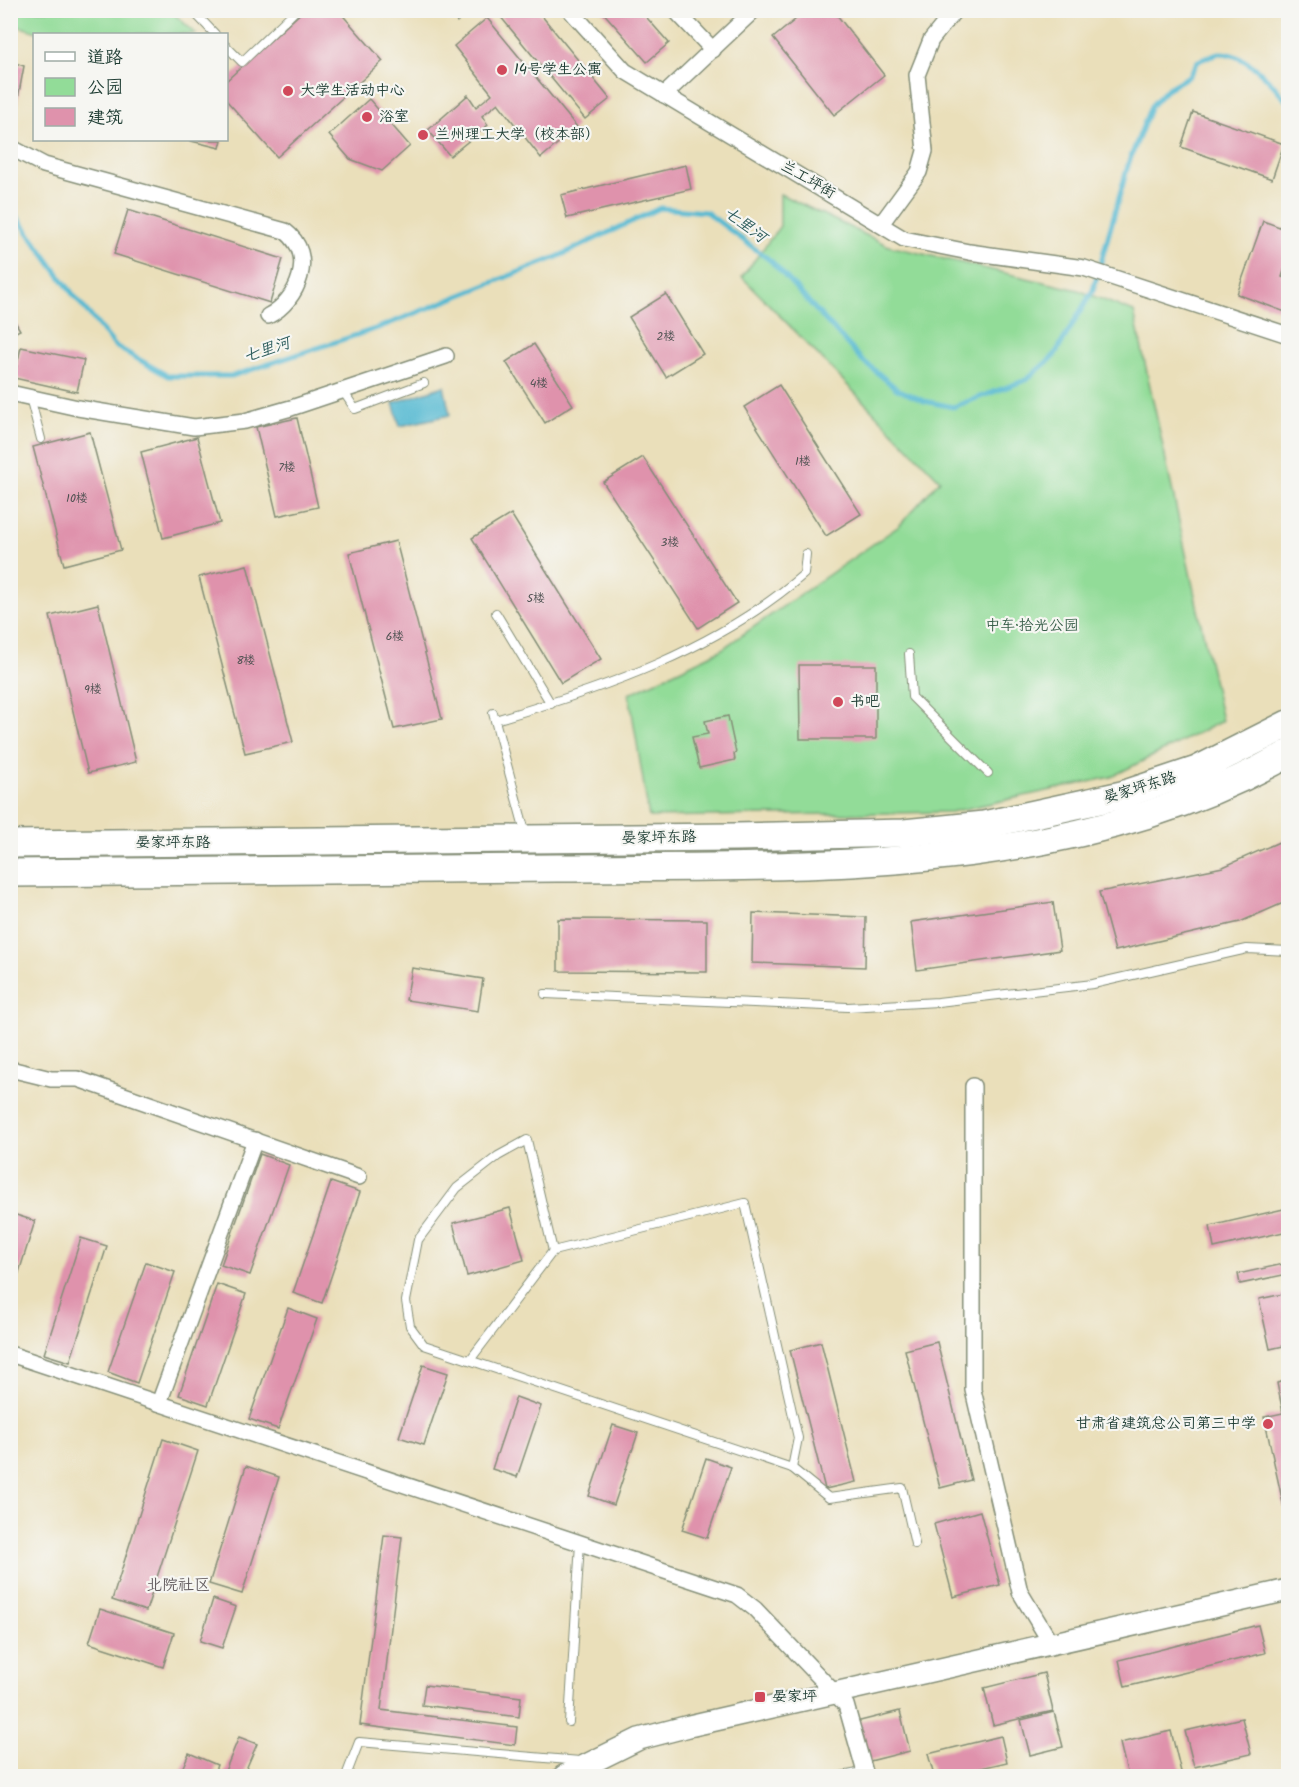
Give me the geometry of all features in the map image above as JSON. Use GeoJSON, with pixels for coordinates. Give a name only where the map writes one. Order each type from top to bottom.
{"type":"FeatureCollection","features":[{"type":"Feature","properties":{"kind":"highway","name":"晏家坪东路"},"geometry":{"type":"LineString","coordinates":[[10,844],[527,839],[904,832],[984,825],[1122,795],[1197,770],[1288,724]]}},
{"type":"Feature","properties":{"kind":"highway","name":"晏家坪东路"},"geometry":{"type":"LineString","coordinates":[[10,873],[736,866],[905,859],[987,852],[1129,821],[1207,795],[1288,754]]}},
{"type":"Feature","properties":{"kind":"highway"},"geometry":{"type":"LineString","coordinates":[[1197,770],[1207,795]]}},
{"type":"Feature","properties":{"kind":"street","name":"兰工坪街"},"geometry":{"type":"LineString","coordinates":[[570,10],[625,71],[904,239],[969,252],[1084,268],[1134,287],[1288,335]]}},
{"type":"Feature","properties":{"kind":"street"},"geometry":{"type":"LineString","coordinates":[[675,10],[712,50]]}},
{"type":"Feature","properties":{"kind":"street"},"geometry":{"type":"LineString","coordinates":[[664,95],[754,10]]}},
{"type":"Feature","properties":{"kind":"street"},"geometry":{"type":"LineString","coordinates":[[880,224],[919,172],[924,151],[917,75],[931,40],[955,10]]}},
{"type":"Feature","properties":{"kind":"street"},"geometry":{"type":"LineString","coordinates":[[10,147],[44,165],[285,231],[294,239],[299,250],[300,280],[285,305],[268,316]]}},
{"type":"Feature","properties":{"kind":"street"},"geometry":{"type":"LineString","coordinates":[[10,393],[194,427],[244,421],[446,356]]}},
{"type":"Feature","properties":{"kind":"street"},"geometry":{"type":"LineString","coordinates":[[10,1070],[51,1079],[78,1079],[358,1177]]}},
{"type":"Feature","properties":{"kind":"street"},"geometry":{"type":"LineString","coordinates":[[973,1086],[973,1390],[1020,1592],[1052,1645]]}},
{"type":"Feature","properties":{"kind":"street"},"geometry":{"type":"LineString","coordinates":[[159,1403],[255,1140]]}},
{"type":"Feature","properties":{"kind":"street"},"geometry":{"type":"LineString","coordinates":[[10,1354],[737,1595],[755,1609],[787,1646],[846,1705],[865,1774]]}},
{"type":"Feature","properties":{"kind":"street"},"geometry":{"type":"LineString","coordinates":[[564,1776],[639,1739],[1288,1590]]}},
{"type":"Feature","properties":{"kind":"lane"},"geometry":{"type":"LineString","coordinates":[[192,10],[214,33]]}},
{"type":"Feature","properties":{"kind":"lane"},"geometry":{"type":"LineString","coordinates":[[228,48],[242,62],[296,10]]}},
{"type":"Feature","properties":{"kind":"lane"},"geometry":{"type":"LineString","coordinates":[[343,391],[355,409],[424,383]]}},
{"type":"Feature","properties":{"kind":"lane"},"geometry":{"type":"LineString","coordinates":[[30,398],[41,439]]}},
{"type":"Feature","properties":{"kind":"lane"},"geometry":{"type":"LineString","coordinates":[[527,839],[494,717],[551,704],[690,651],[778,596],[804,574],[806,554]]}},
{"type":"Feature","properties":{"kind":"lane"},"geometry":{"type":"LineString","coordinates":[[496,613],[551,704]]}},
{"type":"Feature","properties":{"kind":"lane"},"geometry":{"type":"LineString","coordinates":[[909,654],[912,697],[988,773]]}},
{"type":"Feature","properties":{"kind":"lane"},"geometry":{"type":"LineString","coordinates":[[545,994],[848,1007],[938,1002],[1093,984],[1247,949],[1288,951]]}},
{"type":"Feature","properties":{"kind":"lane"},"geometry":{"type":"LineString","coordinates":[[553,1251],[527,1140],[498,1156],[458,1188],[418,1240],[406,1301],[410,1326],[424,1345],[792,1468],[829,1498],[902,1488],[915,1544]]}},
{"type":"Feature","properties":{"kind":"lane"},"geometry":{"type":"LineString","coordinates":[[470,1360],[553,1251],[745,1203],[798,1438],[792,1468]]}},
{"type":"Feature","properties":{"kind":"lane"},"geometry":{"type":"LineString","coordinates":[[569,1722],[580,1543]]}},
{"type":"Feature","properties":{"kind":"lane"},"geometry":{"type":"LineString","coordinates":[[346,1776],[359,1742],[590,1762]]}},
{"type":"Feature","properties":{"kind":"lane"},"geometry":{"type":"LineString","coordinates":[[842,1776],[865,1774]]}},
{"type":"Feature","properties":{"kind":"green space"},"geometry":{"type":"Polygon","coordinates":[[[11,10],[171,11],[195,33],[41,33],[11,24],[11,10]]]}},
{"type":"Feature","properties":{"kind":"green space","name":"中车·拾光公园"},"geometry":{"type":"Polygon","coordinates":[[[780,194],[889,246],[1078,290],[1134,312],[1222,721],[1111,777],[951,812],[649,817],[629,694],[719,651],[899,526],[940,480],[742,277],[780,226],[780,194]]]}},
{"type":"Feature","properties":{"kind":"water"},"geometry":{"type":"Polygon","coordinates":[[[444,386],[450,415],[400,426],[393,403],[444,386]]]}},
{"type":"Feature","properties":{"kind":"building","name":"大学生活动中心"},"geometry":{"type":"Polygon","coordinates":[[[304,10],[338,10],[383,61],[277,157],[228,102],[228,79],[304,10]]]}},
{"type":"Feature","properties":{"kind":"building"},"geometry":{"type":"Polygon","coordinates":[[[448,10],[470,10],[457,22],[448,10]]]}},
{"type":"Feature","properties":{"kind":"building"},"geometry":{"type":"Polygon","coordinates":[[[495,10],[537,10],[610,99],[585,119],[495,10]]]}},
{"type":"Feature","properties":{"kind":"building"},"geometry":{"type":"Polygon","coordinates":[[[601,10],[640,10],[669,43],[647,62],[601,10]]]}},
{"type":"Feature","properties":{"kind":"building"},"geometry":{"type":"Polygon","coordinates":[[[807,10],[833,10],[884,75],[834,115],[773,38],[807,10]]]}},
{"type":"Feature","properties":{"kind":"building","name":"14号学生公寓"},"geometry":{"type":"Polygon","coordinates":[[[487,18],[577,127],[541,158],[498,103],[482,116],[488,125],[450,156],[428,130],[468,95],[476,107],[492,94],[454,46],[487,18]]]}},
{"type":"Feature","properties":{"kind":"building"},"geometry":{"type":"Polygon","coordinates":[[[10,61],[24,66],[16,109],[10,106],[10,61]]]}},
{"type":"Feature","properties":{"kind":"building","name":"浴室"},"geometry":{"type":"Polygon","coordinates":[[[369,99],[410,146],[382,171],[350,159],[329,135],[369,99]]]}},
{"type":"Feature","properties":{"kind":"building"},"geometry":{"type":"Polygon","coordinates":[[[1193,112],[1284,144],[1272,179],[1181,147],[1193,112]]]}},
{"type":"Feature","properties":{"kind":"building"},"geometry":{"type":"Polygon","coordinates":[[[191,141],[222,141],[220,148],[191,141]]]}},
{"type":"Feature","properties":{"kind":"building"},"geometry":{"type":"Polygon","coordinates":[[[686,165],[691,189],[567,218],[561,195],[686,165]]]}},
{"type":"Feature","properties":{"kind":"building"},"geometry":{"type":"Polygon","coordinates":[[[128,210],[283,259],[270,303],[114,254],[128,210]]]}},
{"type":"Feature","properties":{"kind":"building"},"geometry":{"type":"Polygon","coordinates":[[[1263,221],[1288,230],[1288,259],[1282,277],[1288,279],[1288,313],[1237,294],[1263,221]]]}},
{"type":"Feature","properties":{"kind":"building"},"geometry":{"type":"Polygon","coordinates":[[[666,294],[703,354],[666,377],[629,317],[666,294]]]}},
{"type":"Feature","properties":{"kind":"building"},"geometry":{"type":"Polygon","coordinates":[[[10,313],[20,330],[10,335],[10,313]]]}},
{"type":"Feature","properties":{"kind":"building"},"geometry":{"type":"Polygon","coordinates":[[[534,344],[573,405],[545,423],[506,362],[534,344]]]}},
{"type":"Feature","properties":{"kind":"building"},"geometry":{"type":"Polygon","coordinates":[[[21,347],[84,360],[77,392],[14,378],[21,347]]]}},
{"type":"Feature","properties":{"kind":"building"},"geometry":{"type":"Polygon","coordinates":[[[779,385],[861,514],[826,536],[744,407],[779,385]]]}},
{"type":"Feature","properties":{"kind":"building"},"geometry":{"type":"Polygon","coordinates":[[[297,418],[318,507],[277,516],[256,427],[297,418]]]}},
{"type":"Feature","properties":{"kind":"building"},"geometry":{"type":"Polygon","coordinates":[[[90,432],[121,550],[64,565],[33,447],[90,432]]]}},
{"type":"Feature","properties":{"kind":"building"},"geometry":{"type":"Polygon","coordinates":[[[197,437],[220,523],[163,538],[141,452],[197,437]]]}},
{"type":"Feature","properties":{"kind":"building"},"geometry":{"type":"Polygon","coordinates":[[[643,457],[737,603],[698,628],[603,482],[643,457]]]}},
{"type":"Feature","properties":{"kind":"building"},"geometry":{"type":"Polygon","coordinates":[[[511,514],[601,659],[561,683],[472,538],[511,514]]]}},
{"type":"Feature","properties":{"kind":"building"},"geometry":{"type":"Polygon","coordinates":[[[396,541],[442,719],[394,729],[349,553],[396,541]]]}},
{"type":"Feature","properties":{"kind":"building"},"geometry":{"type":"Polygon","coordinates":[[[247,565],[293,742],[245,753],[199,577],[247,565]]]}},
{"type":"Feature","properties":{"kind":"building"},"geometry":{"type":"Polygon","coordinates":[[[98,604],[136,762],[88,773],[50,616],[98,604]]]}},
{"type":"Feature","properties":{"kind":"building","name":"书吧"},"geometry":{"type":"Polygon","coordinates":[[[799,665],[876,665],[876,739],[800,739],[799,665]]]}},
{"type":"Feature","properties":{"kind":"building"},"geometry":{"type":"Polygon","coordinates":[[[728,716],[736,753],[734,754],[735,760],[699,768],[692,737],[708,734],[705,721],[728,716]]]}},
{"type":"Feature","properties":{"kind":"building"},"geometry":{"type":"Polygon","coordinates":[[[1288,838],[1288,901],[1240,922],[1115,951],[1099,892],[1223,867],[1288,838]]]}},
{"type":"Feature","properties":{"kind":"building"},"geometry":{"type":"Polygon","coordinates":[[[1053,902],[1060,950],[917,970],[911,922],[1053,902]]]}},
{"type":"Feature","properties":{"kind":"building"},"geometry":{"type":"Polygon","coordinates":[[[753,913],[866,917],[865,967],[752,963],[753,913]]]}},
{"type":"Feature","properties":{"kind":"building"},"geometry":{"type":"Polygon","coordinates":[[[558,919],[707,920],[707,972],[558,971],[558,919]]]}},
{"type":"Feature","properties":{"kind":"building"},"geometry":{"type":"Polygon","coordinates":[[[412,968],[483,979],[478,1011],[406,1000],[412,968]]]}},
{"type":"Feature","properties":{"kind":"building"},"geometry":{"type":"Polygon","coordinates":[[[260,1154],[289,1165],[250,1275],[221,1265],[260,1154]]]}},
{"type":"Feature","properties":{"kind":"building"},"geometry":{"type":"Polygon","coordinates":[[[331,1182],[360,1192],[322,1303],[293,1293],[331,1182]]]}},
{"type":"Feature","properties":{"kind":"building"},"geometry":{"type":"Polygon","coordinates":[[[510,1208],[524,1260],[467,1276],[453,1223],[510,1208]]]}},
{"type":"Feature","properties":{"kind":"building"},"geometry":{"type":"Polygon","coordinates":[[[1288,1208],[1288,1231],[1214,1248],[1210,1226],[1288,1208]]]}},
{"type":"Feature","properties":{"kind":"building"},"geometry":{"type":"Polygon","coordinates":[[[10,1213],[35,1221],[11,1298],[10,1298],[10,1213]]]}},
{"type":"Feature","properties":{"kind":"building"},"geometry":{"type":"Polygon","coordinates":[[[81,1238],[107,1246],[70,1362],[44,1354],[81,1238]]]}},
{"type":"Feature","properties":{"kind":"building"},"geometry":{"type":"Polygon","coordinates":[[[146,1262],[175,1272],[137,1383],[108,1372],[146,1262]]]}},
{"type":"Feature","properties":{"kind":"building"},"geometry":{"type":"Polygon","coordinates":[[[1288,1263],[1288,1274],[1240,1284],[1238,1274],[1288,1263]]]}},
{"type":"Feature","properties":{"kind":"building"},"geometry":{"type":"Polygon","coordinates":[[[217,1284],[246,1294],[208,1405],[179,1395],[217,1284]]]}},
{"type":"Feature","properties":{"kind":"building"},"geometry":{"type":"Polygon","coordinates":[[[1288,1293],[1288,1345],[1270,1349],[1259,1299],[1288,1293]]]}},
{"type":"Feature","properties":{"kind":"building"},"geometry":{"type":"Polygon","coordinates":[[[288,1308],[317,1319],[278,1429],[249,1419],[288,1308]]]}},
{"type":"Feature","properties":{"kind":"building"},"geometry":{"type":"Polygon","coordinates":[[[821,1342],[856,1482],[825,1489],[790,1350],[821,1342]]]}},
{"type":"Feature","properties":{"kind":"building"},"geometry":{"type":"Polygon","coordinates":[[[937,1342],[971,1480],[940,1488],[905,1350],[937,1342]]]}},
{"type":"Feature","properties":{"kind":"building"},"geometry":{"type":"Polygon","coordinates":[[[423,1365],[448,1373],[424,1445],[399,1437],[423,1365]]]}},
{"type":"Feature","properties":{"kind":"building"},"geometry":{"type":"Polygon","coordinates":[[[1288,1380],[1288,1507],[1284,1508],[1264,1417],[1283,1413],[1277,1383],[1288,1380]]]}},
{"type":"Feature","properties":{"kind":"building"},"geometry":{"type":"Polygon","coordinates":[[[516,1397],[541,1406],[517,1477],[492,1469],[516,1397]]]}},
{"type":"Feature","properties":{"kind":"building"},"geometry":{"type":"Polygon","coordinates":[[[613,1425],[638,1433],[614,1505],[589,1496],[613,1425]]]}},
{"type":"Feature","properties":{"kind":"building"},"geometry":{"type":"Polygon","coordinates":[[[163,1439],[198,1451],[146,1611],[112,1600],[163,1439]]]}},
{"type":"Feature","properties":{"kind":"building"},"geometry":{"type":"Polygon","coordinates":[[[706,1458],[731,1467],[707,1538],[682,1530],[706,1458]]]}},
{"type":"Feature","properties":{"kind":"building"},"geometry":{"type":"Polygon","coordinates":[[[246,1466],[279,1477],[242,1594],[209,1584],[246,1466]]]}},
{"type":"Feature","properties":{"kind":"building"},"geometry":{"type":"Polygon","coordinates":[[[980,1511],[1000,1585],[953,1597],[934,1524],[980,1511]]]}},
{"type":"Feature","properties":{"kind":"building"},"geometry":{"type":"Polygon","coordinates":[[[384,1535],[402,1537],[381,1710],[517,1727],[515,1745],[360,1725],[384,1535]]]}},
{"type":"Feature","properties":{"kind":"building"},"geometry":{"type":"Polygon","coordinates":[[[213,1599],[236,1607],[222,1648],[200,1641],[213,1599]]]}},
{"type":"Feature","properties":{"kind":"building"},"geometry":{"type":"Polygon","coordinates":[[[100,1609],[174,1633],[163,1667],[89,1643],[100,1609]]]}},
{"type":"Feature","properties":{"kind":"building"},"geometry":{"type":"Polygon","coordinates":[[[1258,1625],[1265,1653],[1125,1687],[1119,1660],[1258,1625]]]}},
{"type":"Feature","properties":{"kind":"building"},"geometry":{"type":"Polygon","coordinates":[[[1044,1673],[1053,1711],[993,1725],[984,1688],[1044,1673]]]}},
{"type":"Feature","properties":{"kind":"building"},"geometry":{"type":"Polygon","coordinates":[[[425,1685],[521,1697],[519,1717],[422,1705],[425,1685]]]}},
{"type":"Feature","properties":{"kind":"building"},"geometry":{"type":"Polygon","coordinates":[[[900,1711],[910,1751],[866,1762],[856,1722],[900,1711]]]}},
{"type":"Feature","properties":{"kind":"building"},"geometry":{"type":"Polygon","coordinates":[[[1054,1712],[1063,1747],[1030,1755],[1021,1720],[1054,1712]]]}},
{"type":"Feature","properties":{"kind":"building"},"geometry":{"type":"Polygon","coordinates":[[[1242,1718],[1251,1754],[1194,1767],[1185,1731],[1242,1718]]]}},
{"type":"Feature","properties":{"kind":"building"},"geometry":{"type":"Polygon","coordinates":[[[1171,1731],[1182,1776],[1128,1776],[1120,1743],[1171,1731]]]}},
{"type":"Feature","properties":{"kind":"building"},"geometry":{"type":"Polygon","coordinates":[[[1001,1736],[1007,1762],[947,1776],[934,1776],[928,1754],[1001,1736]]]}},
{"type":"Feature","properties":{"kind":"building"},"geometry":{"type":"Polygon","coordinates":[[[239,1737],[257,1744],[243,1776],[223,1776],[239,1737]]]}},
{"type":"Feature","properties":{"kind":"building"},"geometry":{"type":"Polygon","coordinates":[[[189,1753],[217,1765],[213,1776],[179,1776],[189,1753]]]}},
{"type":"Feature","properties":{"kind":"waterway","name":"七里河"},"geometry":{"type":"LineString","coordinates":[[10,207],[72,293],[115,346],[168,376],[232,376],[378,328],[557,257],[660,208],[706,212],[771,261],[861,359],[897,389],[924,401],[953,407],[1026,380],[1054,356],[1093,290],[1129,162],[1151,106],[1168,88],[1189,76],[1198,61],[1220,53],[1230,54],[1259,71],[1288,103]]}},
{"type":"Feature","properties":{"kind":"place","name":"14号学生公寓"},"geometry":{"type":"Point","coordinates":[502,70]}},
{"type":"Feature","properties":{"kind":"place","name":"大学生活动中心"},"geometry":{"type":"Point","coordinates":[288,91]}},
{"type":"Feature","properties":{"kind":"place","name":"浴室"},"geometry":{"type":"Point","coordinates":[367,117]}},
{"type":"Feature","properties":{"kind":"place","name":"兰州理工大学（校本部）"},"geometry":{"type":"Point","coordinates":[423,135]}},
{"type":"Feature","properties":{"kind":"place","name":"书吧"},"geometry":{"type":"Point","coordinates":[838,702]}},
{"type":"Feature","properties":{"kind":"place","name":"甘肃省建筑总公司第三中学"},"geometry":{"type":"Point","coordinates":[1268,1424]}},
{"type":"Feature","properties":{"kind":"place","name":"晏家坪"},"geometry":{"type":"Point","coordinates":[760,1697]}},
{"type":"Feature","properties":{"kind":"district","name":"北院社区"},"geometry":{"type":"Point","coordinates":[178,1585]}}]}
